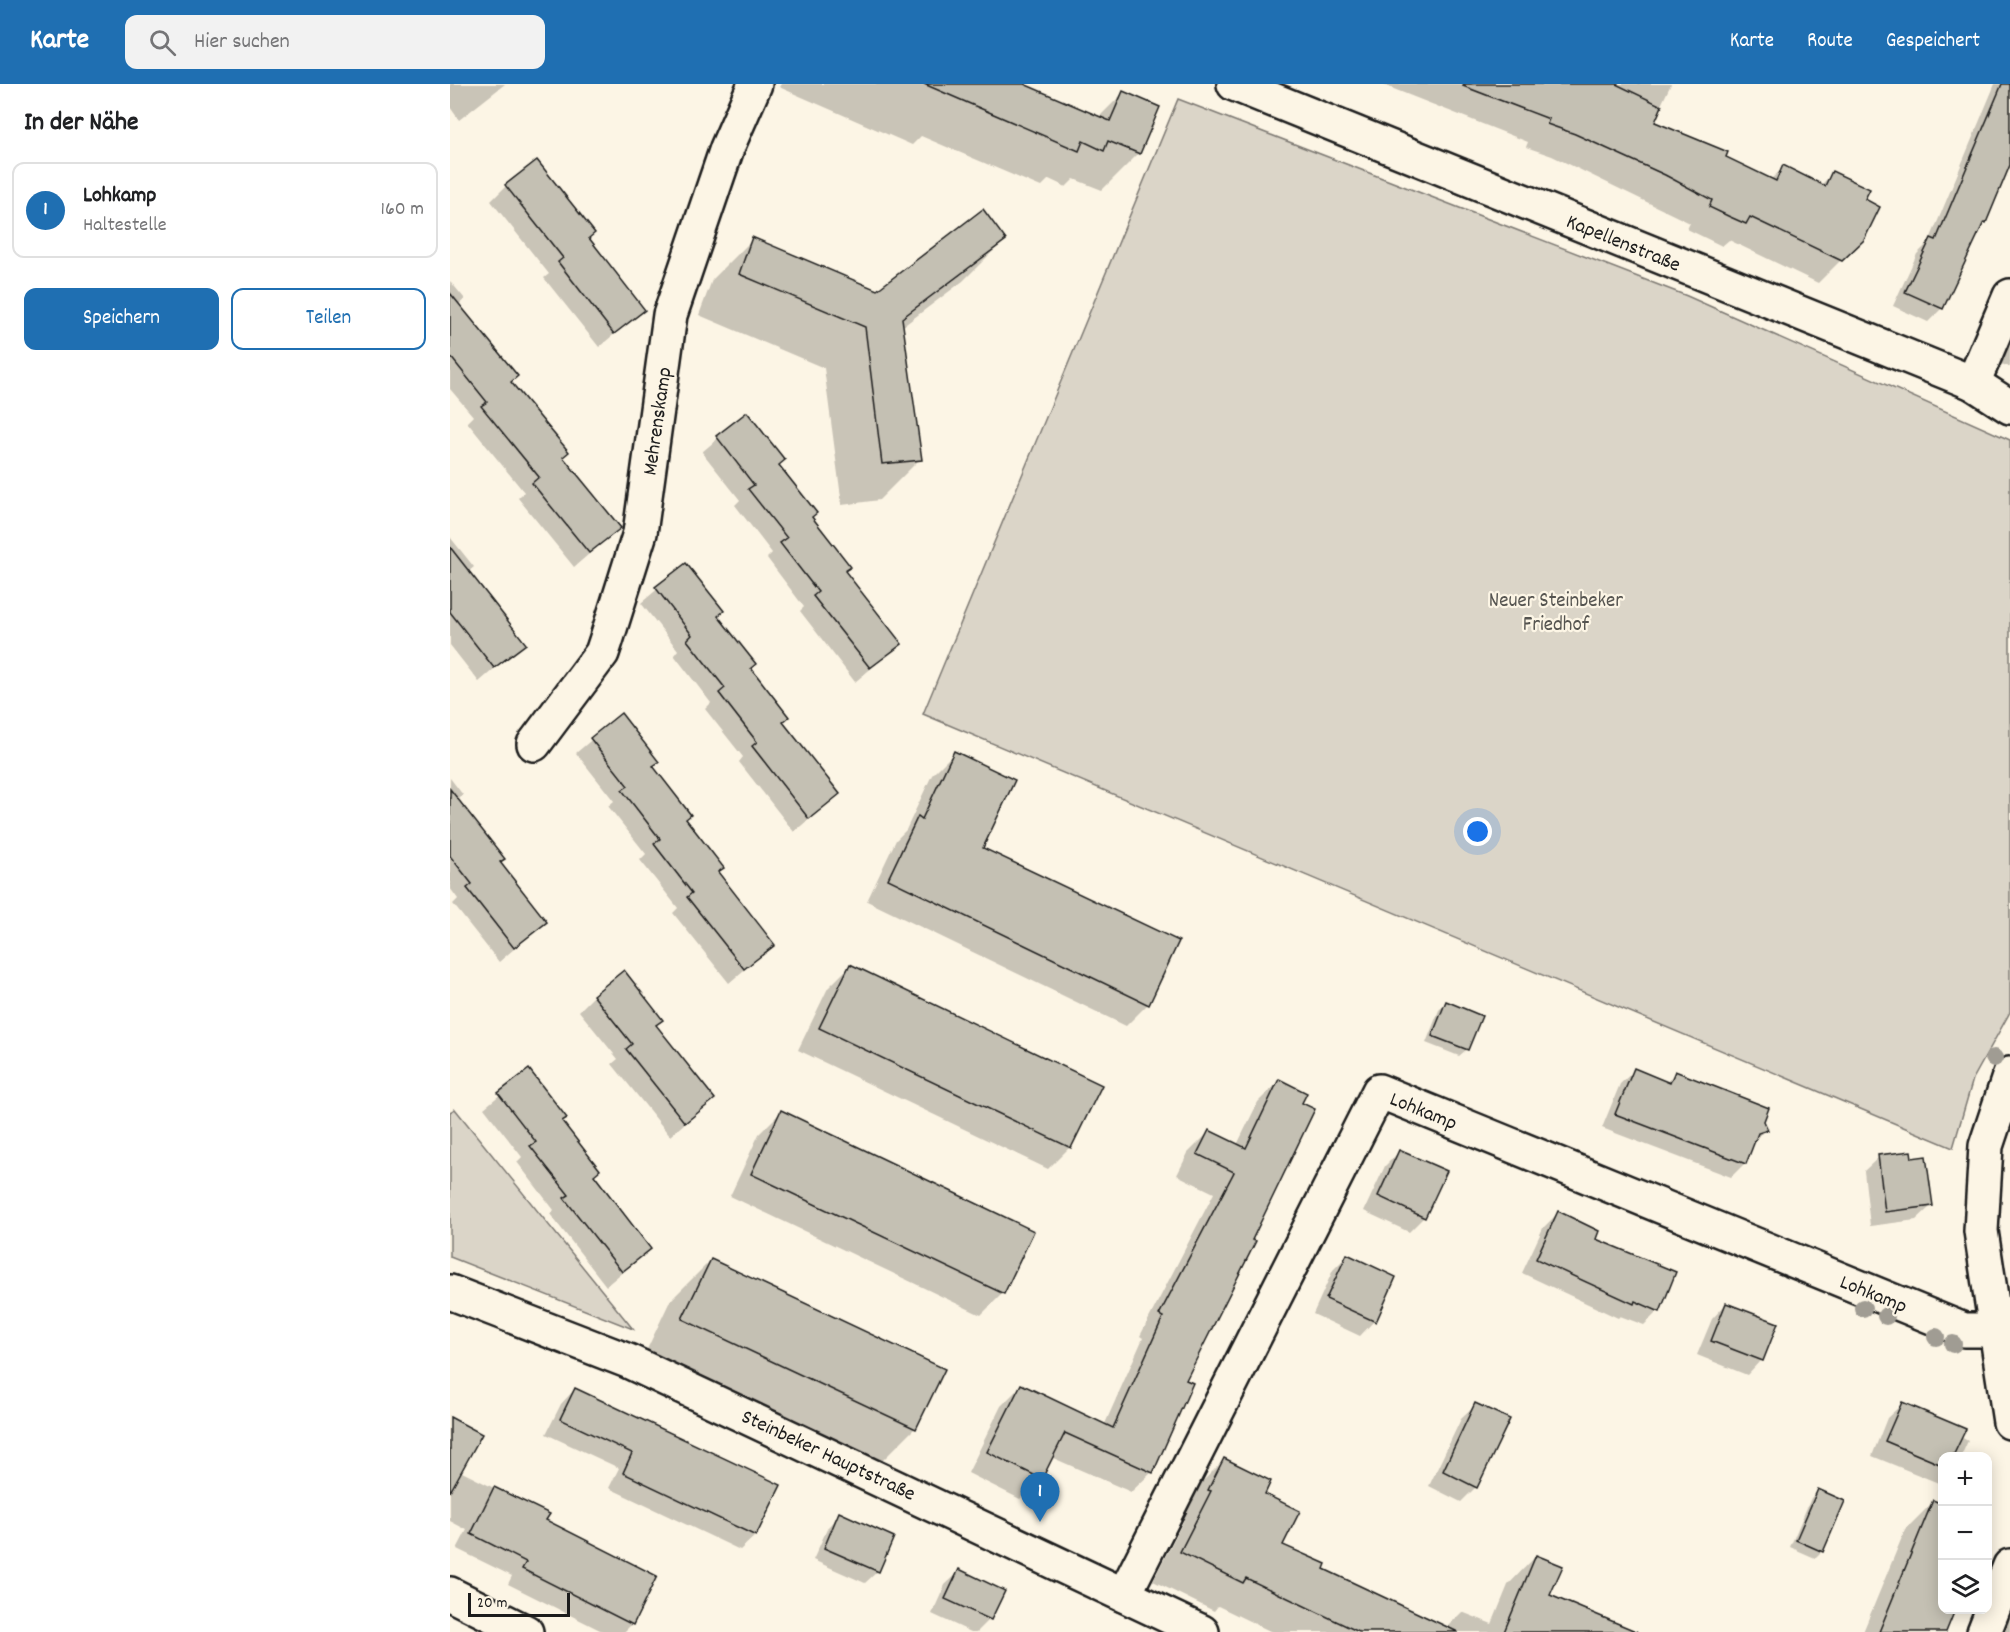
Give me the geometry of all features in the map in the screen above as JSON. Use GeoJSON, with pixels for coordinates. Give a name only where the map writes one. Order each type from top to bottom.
{"type":"FeatureCollection","features":[{"type":"Feature","properties":{"kind":"street","name":"Mehrenskamp"},"geometry":{"type":"LineString","coordinates":[[534,744],[602,653],[640,533],[670,315],[727,148],[755,84]]}},
{"type":"Feature","properties":{"kind":"street","name":"Kapellenstraße"},"geometry":{"type":"LineString","coordinates":[[1234,84],[1973,383],[2010,408]]}},
{"type":"Feature","properties":{"kind":"street"},"geometry":{"type":"LineString","coordinates":[[1973,383],[2010,296]]}},
{"type":"Feature","properties":{"kind":"street"},"geometry":{"type":"LineString","coordinates":[[2010,1074],[1986,1146],[1981,1231],[2002,1336],[2010,1422]]}},
{"type":"Feature","properties":{"kind":"street","name":"Lohkamp"},"geometry":{"type":"LineString","coordinates":[[1124,1595],[1378,1091],[1964,1330],[2002,1336]]}},
{"type":"Feature","properties":{"kind":"street","name":"Steinbeker Hauptstraße"},"geometry":{"type":"LineString","coordinates":[[450,1292],[628,1361],[1202,1632]]}},
{"type":"Feature","properties":{"kind":"street"},"geometry":{"type":"LineString","coordinates":[[1984,1632],[2010,1566]]}},
{"type":"Feature","properties":{"kind":"street"},"geometry":{"type":"LineString","coordinates":[[450,1594],[526,1632]]}},
{"type":"Feature","properties":{"kind":"green space","name":"Neuer Steinbeker Friedhof"},"geometry":{"type":"Polygon","coordinates":[[[1178,99],[1687,296],[2010,440],[2010,1012],[1973,1079],[1953,1148],[923,714],[1178,99]]]}},
{"type":"Feature","properties":{"kind":"green space"},"geometry":{"type":"Polygon","coordinates":[[[455,1109],[633,1329],[450,1257],[450,1112],[455,1109]]]}},
{"type":"Feature","properties":{"kind":"building"},"geometry":{"type":"Polygon","coordinates":[[[924,84],[1024,84],[1110,121],[1123,91],[1160,107],[1140,154],[1108,141],[1104,151],[1083,141],[1079,151],[924,84]]]}},
{"type":"Feature","properties":{"kind":"building"},"geometry":{"type":"Polygon","coordinates":[[[1464,84],[1616,84],[1662,106],[1655,122],[1728,152],[1726,157],[1776,181],[1783,165],[1825,186],[1832,171],[1870,189],[1865,199],[1880,207],[1864,240],[1842,261],[1750,217],[1746,224],[1728,216],[1709,207],[1712,200],[1665,175],[1575,134],[1547,124],[1549,119],[1463,86],[1464,84]]]}},
{"type":"Feature","properties":{"kind":"building"},"geometry":{"type":"Polygon","coordinates":[[[2002,84],[2010,84],[2010,165],[1986,223],[1984,222],[1943,309],[1905,292],[1931,238],[1936,240],[2002,84]]]}},
{"type":"Feature","properties":{"kind":"building"},"geometry":{"type":"Polygon","coordinates":[[[537,160],[595,233],[589,238],[645,310],[614,334],[558,262],[563,258],[505,185],[537,160]]]}},
{"type":"Feature","properties":{"kind":"building"},"geometry":{"type":"Polygon","coordinates":[[[983,209],[1006,240],[902,318],[922,460],[882,464],[865,327],[739,274],[752,237],[877,290],[983,209]]]}},
{"type":"Feature","properties":{"kind":"building"},"geometry":{"type":"Polygon","coordinates":[[[450,293],[518,376],[511,382],[569,452],[563,457],[621,528],[589,553],[532,483],[539,477],[481,406],[487,402],[450,356],[450,293]]]}},
{"type":"Feature","properties":{"kind":"building"},"geometry":{"type":"Polygon","coordinates":[[[747,412],[785,460],[779,465],[817,513],[812,517],[851,567],[845,571],[902,644],[870,668],[813,596],[818,592],[780,543],[787,538],[748,489],[754,485],[716,436],[747,412]]]}},
{"type":"Feature","properties":{"kind":"building"},"geometry":{"type":"Polygon","coordinates":[[[450,547],[526,644],[494,668],[450,612],[450,547]]]}},
{"type":"Feature","properties":{"kind":"building"},"geometry":{"type":"Polygon","coordinates":[[[686,563],[724,611],[718,616],[756,664],[751,668],[789,717],[783,722],[840,794],[809,819],[752,746],[757,742],[719,693],[725,688],[687,640],[692,635],[655,587],[686,563]]]}},
{"type":"Feature","properties":{"kind":"building"},"geometry":{"type":"Polygon","coordinates":[[[621,713],[659,762],[653,766],[691,815],[686,819],[724,868],[718,872],[775,945],[744,969],[687,897],[692,893],[654,844],[660,839],[622,790],[628,786],[590,738],[621,713]]]}},
{"type":"Feature","properties":{"kind":"building"},"geometry":{"type":"Polygon","coordinates":[[[954,751],[1015,780],[983,848],[1179,941],[1149,1005],[888,879],[918,816],[922,819],[954,751]]]}},
{"type":"Feature","properties":{"kind":"building"},"geometry":{"type":"Polygon","coordinates":[[[450,789],[505,859],[500,862],[547,922],[514,948],[467,888],[472,884],[450,856],[450,789]]]}},
{"type":"Feature","properties":{"kind":"building"},"geometry":{"type":"Polygon","coordinates":[[[850,964],[1102,1085],[1071,1148],[819,1028],[850,964]]]}},
{"type":"Feature","properties":{"kind":"building"},"geometry":{"type":"Polygon","coordinates":[[[624,970],[663,1020],[656,1025],[715,1099],[685,1123],[626,1049],[632,1044],[593,995],[624,970]]]}},
{"type":"Feature","properties":{"kind":"building"},"geometry":{"type":"Polygon","coordinates":[[[1446,1001],[1482,1016],[1468,1050],[1432,1036],[1446,1001]]]}},
{"type":"Feature","properties":{"kind":"building"},"geometry":{"type":"Polygon","coordinates":[[[1634,1068],[1670,1083],[1675,1071],[1769,1108],[1764,1121],[1768,1130],[1758,1133],[1746,1164],[1615,1114],[1634,1068]]]}},
{"type":"Feature","properties":{"kind":"building"},"geometry":{"type":"Polygon","coordinates":[[[529,1069],[567,1118],[562,1121],[600,1170],[594,1175],[651,1249],[622,1272],[564,1198],[569,1195],[530,1146],[536,1142],[498,1093],[529,1069]]]}},
{"type":"Feature","properties":{"kind":"building"},"geometry":{"type":"Polygon","coordinates":[[[1279,1079],[1307,1093],[1302,1103],[1315,1109],[1252,1240],[1256,1241],[1186,1380],[1193,1383],[1153,1473],[1065,1433],[1042,1479],[987,1452],[1021,1384],[1113,1428],[1163,1317],[1159,1315],[1234,1172],[1197,1154],[1209,1130],[1246,1148],[1279,1079]]]}},
{"type":"Feature","properties":{"kind":"building"},"geometry":{"type":"Polygon","coordinates":[[[781,1110],[1034,1231],[1004,1294],[751,1174],[781,1110]]]}},
{"type":"Feature","properties":{"kind":"building"},"geometry":{"type":"Polygon","coordinates":[[[1399,1150],[1447,1171],[1425,1218],[1378,1196],[1399,1150]]]}},
{"type":"Feature","properties":{"kind":"building"},"geometry":{"type":"Polygon","coordinates":[[[1911,1151],[1912,1158],[1926,1156],[1933,1206],[1885,1212],[1878,1155],[1911,1151]]]}},
{"type":"Feature","properties":{"kind":"building"},"geometry":{"type":"Polygon","coordinates":[[[1558,1211],[1599,1231],[1596,1239],[1676,1272],[1660,1312],[1635,1301],[1634,1304],[1536,1259],[1558,1211]]]}},
{"type":"Feature","properties":{"kind":"building"},"geometry":{"type":"Polygon","coordinates":[[[1347,1254],[1396,1277],[1376,1322],[1326,1299],[1347,1254]]]}},
{"type":"Feature","properties":{"kind":"building"},"geometry":{"type":"Polygon","coordinates":[[[711,1259],[945,1369],[916,1429],[682,1319],[711,1259]]]}},
{"type":"Feature","properties":{"kind":"building"},"geometry":{"type":"Polygon","coordinates":[[[1726,1303],[1778,1323],[1763,1361],[1711,1341],[1726,1303]]]}},
{"type":"Feature","properties":{"kind":"building"},"geometry":{"type":"Polygon","coordinates":[[[575,1388],[781,1485],[756,1536],[623,1473],[632,1453],[560,1419],[575,1388]]]}},
{"type":"Feature","properties":{"kind":"building"},"geometry":{"type":"Polygon","coordinates":[[[1902,1402],[1966,1429],[1955,1452],[1938,1452],[1938,1463],[1885,1441],[1902,1402]]]}},
{"type":"Feature","properties":{"kind":"building"},"geometry":{"type":"Polygon","coordinates":[[[1475,1403],[1510,1419],[1477,1488],[1443,1471],[1475,1403]]]}},
{"type":"Feature","properties":{"kind":"building"},"geometry":{"type":"Polygon","coordinates":[[[450,1417],[482,1434],[450,1492],[450,1417]]]}},
{"type":"Feature","properties":{"kind":"building"},"geometry":{"type":"Polygon","coordinates":[[[1224,1458],[1271,1481],[1265,1494],[1300,1511],[1283,1545],[1326,1564],[1324,1569],[1458,1632],[1359,1632],[1246,1578],[1243,1583],[1180,1552],[1211,1491],[1208,1490],[1224,1458]]]}},
{"type":"Feature","properties":{"kind":"building"},"geometry":{"type":"Polygon","coordinates":[[[494,1487],[550,1514],[546,1520],[657,1576],[633,1625],[522,1569],[526,1562],[471,1534],[494,1487]]]}},
{"type":"Feature","properties":{"kind":"building"},"geometry":{"type":"Polygon","coordinates":[[[1818,1489],[1845,1501],[1823,1552],[1796,1540],[1818,1489]]]}},
{"type":"Feature","properties":{"kind":"building"},"geometry":{"type":"Polygon","coordinates":[[[1933,1500],[1938,1502],[1938,1614],[1953,1614],[1946,1632],[1879,1632],[1933,1500]]]}},
{"type":"Feature","properties":{"kind":"building"},"geometry":{"type":"Polygon","coordinates":[[[839,1512],[894,1537],[879,1572],[824,1548],[839,1512]]]}},
{"type":"Feature","properties":{"kind":"building"},"geometry":{"type":"Polygon","coordinates":[[[1536,1555],[1563,1566],[1550,1595],[1638,1632],[1504,1632],[1536,1555]]]}},
{"type":"Feature","properties":{"kind":"building"},"geometry":{"type":"Polygon","coordinates":[[[959,1569],[1005,1591],[991,1620],[945,1599],[959,1569]]]}},
{"type":"Feature","properties":{"kind":"place","name":"Lohkamp"},"geometry":{"type":"Point","coordinates":[1040,1522]}}]}
